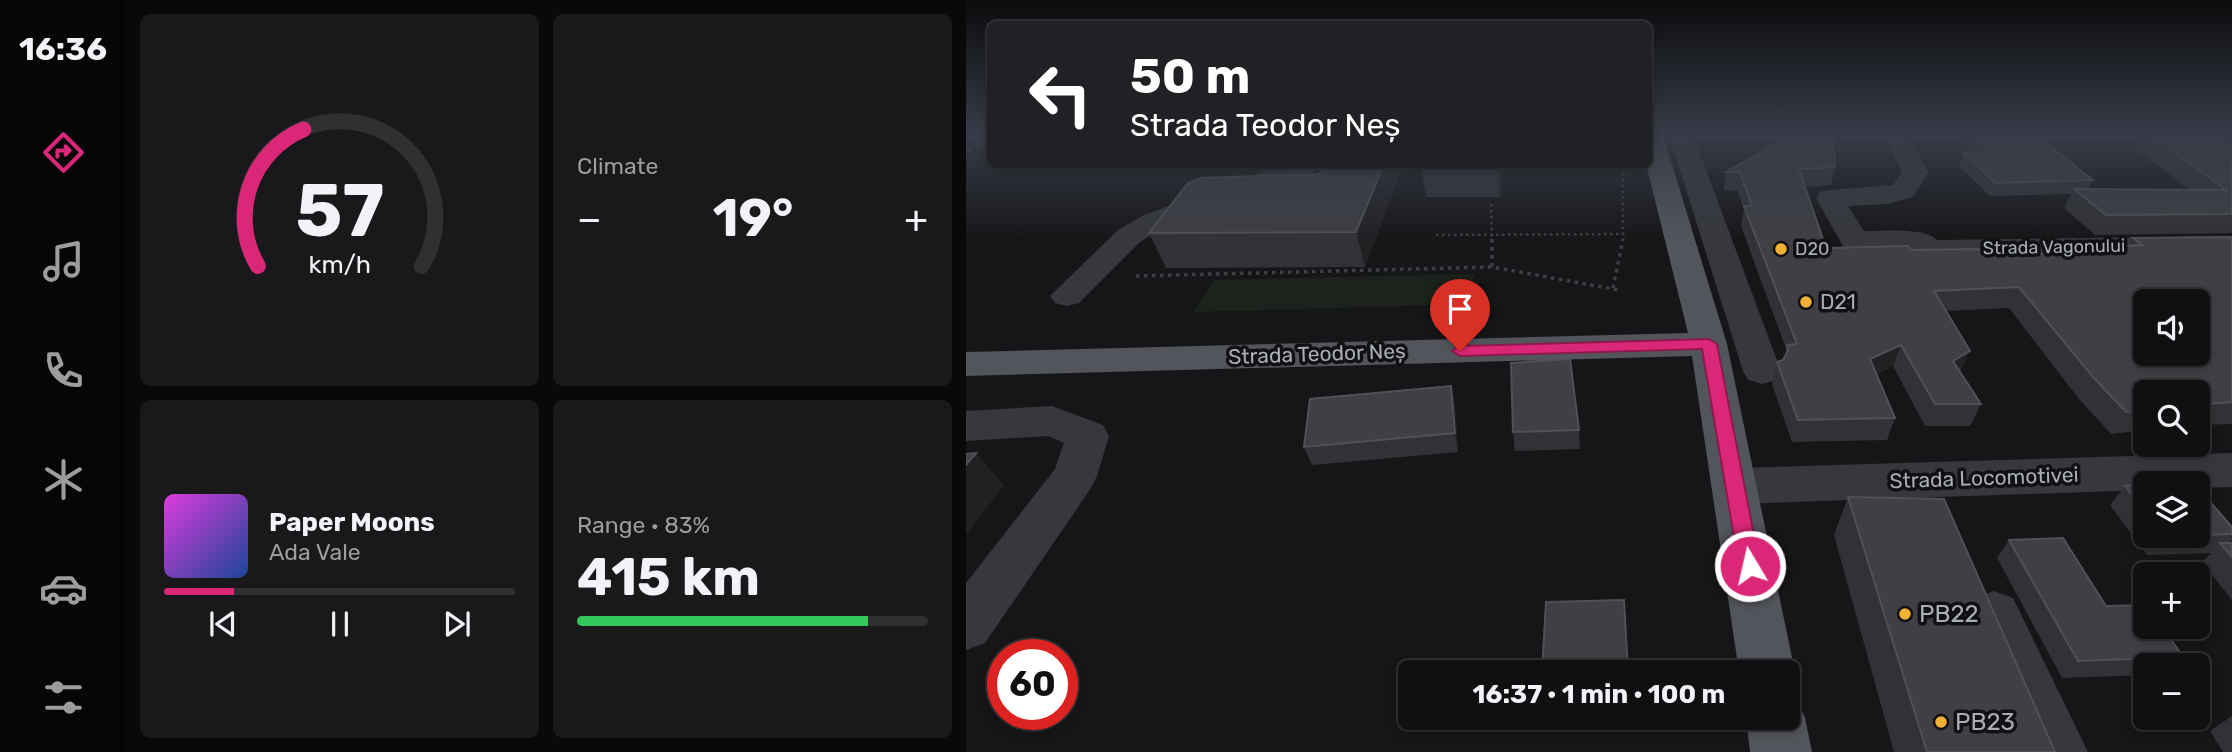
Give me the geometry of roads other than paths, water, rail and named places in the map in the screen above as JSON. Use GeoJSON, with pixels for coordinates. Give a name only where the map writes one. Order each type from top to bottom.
{"type":"FeatureCollection","features":[{"type":"Feature","properties":{"kind":"main road"},"geometry":{"type":"LineString","coordinates":[[1661,170],[1709,344],[1766,660]]}},
{"type":"Feature","properties":{"kind":"main road","name":"Strada Teodor Neș"},"geometry":{"type":"LineString","coordinates":[[966,364],[1709,344]]}},
{"type":"Feature","properties":{"kind":"main road"},"geometry":{"type":"LineString","coordinates":[[1777,730],[1781,752]]}},
{"type":"Feature","properties":{"kind":"street"},"geometry":{"type":"LineString","coordinates":[[1077,287],[1129,236],[1153,220],[1295,170]]}},
{"type":"Feature","properties":{"kind":"street"},"geometry":{"type":"LineString","coordinates":[[1693,170],[1762,371]]}},
{"type":"Feature","properties":{"kind":"street"},"geometry":{"type":"LineString","coordinates":[[1914,170],[1903,191],[1887,196],[1922,240]]}},
{"type":"Feature","properties":{"kind":"street","name":"Strada Vagonului"},"geometry":{"type":"LineString","coordinates":[[1887,196],[1830,198],[1854,240],[1922,240],[1929,249],[2232,245]]}},
{"type":"Feature","properties":{"kind":"street"},"geometry":{"type":"LineString","coordinates":[[966,426],[1052,421],[1088,436],[1075,476],[966,625]]}},
{"type":"Feature","properties":{"kind":"street","name":"Strada Locomotivei"},"geometry":{"type":"LineString","coordinates":[[1736,486],[2232,470]]}},
{"type":"Feature","properties":{"kind":"street"},"geometry":{"type":"LineString","coordinates":[[1932,480],[1955,529]]}},
{"type":"Feature","properties":{"kind":"street"},"geometry":{"type":"LineString","coordinates":[[1977,579],[2057,752]]}},
{"type":"Feature","properties":{"kind":"place","name":"D20"},"geometry":{"type":"Point","coordinates":[1781,249]}},
{"type":"Feature","properties":{"kind":"place","name":"D21"},"geometry":{"type":"Point","coordinates":[1806,302]}},
{"type":"Feature","properties":{"kind":"place","name":"PB22"},"geometry":{"type":"Point","coordinates":[1905,614]}},
{"type":"Feature","properties":{"kind":"place","name":"PB23"},"geometry":{"type":"Point","coordinates":[1941,722]}}]}
